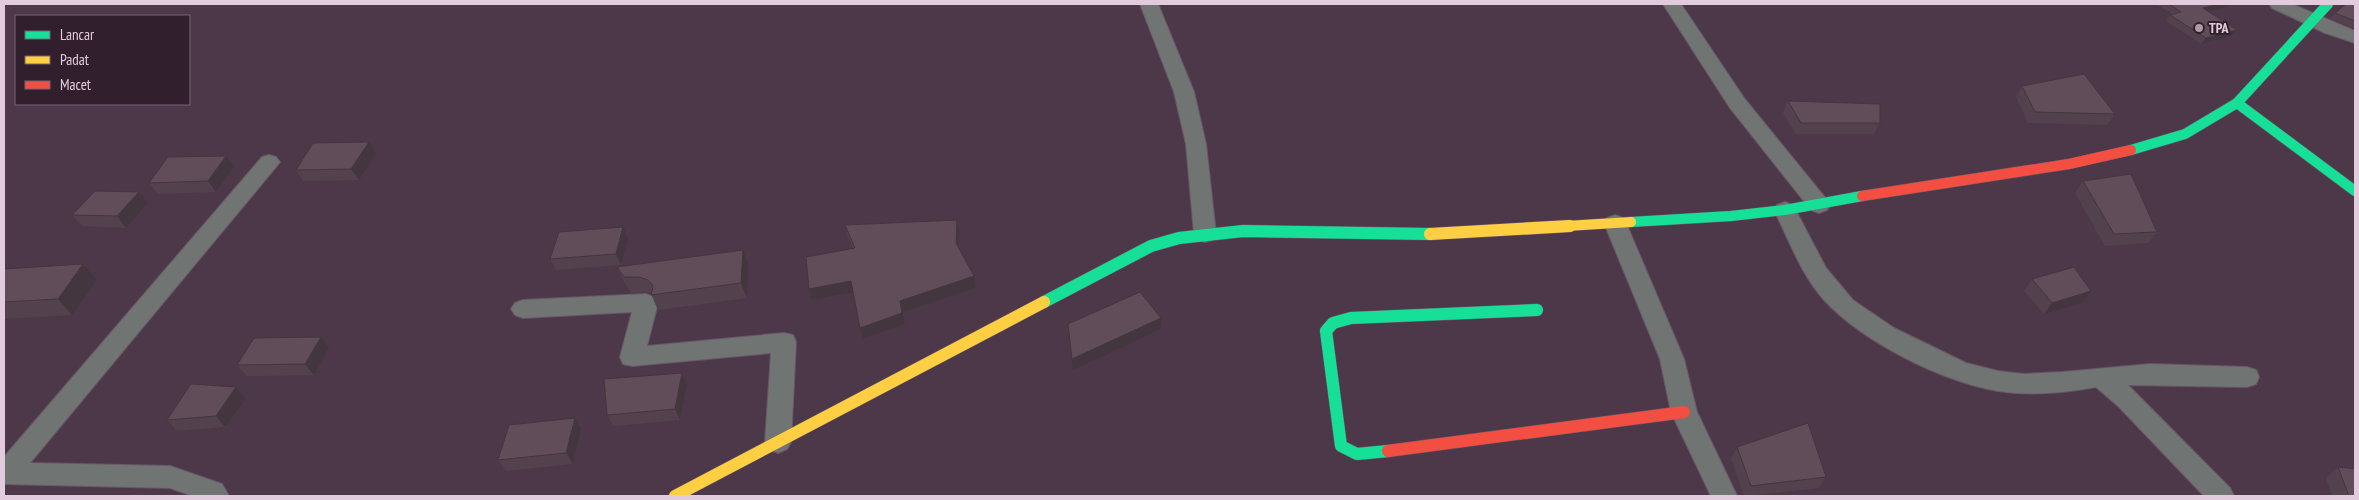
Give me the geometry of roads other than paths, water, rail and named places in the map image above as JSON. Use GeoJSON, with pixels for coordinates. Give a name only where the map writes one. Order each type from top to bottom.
{"type":"FeatureCollection","features":[{"type":"Feature","properties":{"kind":"street"},"geometry":{"type":"LineString","coordinates":[[1149,4],[1184,92],[1196,144],[1205,234]]}},
{"type":"Feature","properties":{"kind":"street"},"geometry":{"type":"LineString","coordinates":[[1672,4],[1737,103],[1819,205]]}},
{"type":"Feature","properties":{"kind":"street"},"geometry":{"type":"LineString","coordinates":[[2278,4],[2355,37]]}},
{"type":"Feature","properties":{"kind":"street"},"geometry":{"type":"LineString","coordinates":[[675,496],[1131,255],[1169,240],[1205,234],[1243,231],[1430,234],[1786,210],[1933,184],[2069,164],[2136,149],[2185,134],[2238,103],[2328,4]]}},
{"type":"Feature","properties":{"kind":"street"},"geometry":{"type":"LineString","coordinates":[[2238,103],[2355,191]]}},
{"type":"Feature","properties":{"kind":"street"},"geometry":{"type":"LineString","coordinates":[[5,473],[269,162]]}},
{"type":"Feature","properties":{"kind":"street"},"geometry":{"type":"LineString","coordinates":[[1786,210],[1820,279],[1833,295],[1866,322],[1940,361],[1996,381],[2050,382],[2101,376],[2150,374],[2248,377]]}},
{"type":"Feature","properties":{"kind":"street"},"geometry":{"type":"LineString","coordinates":[[1615,223],[1672,359],[1684,412],[1724,496]]}},
{"type":"Feature","properties":{"kind":"street"},"geometry":{"type":"LineString","coordinates":[[523,309],[646,303],[632,357],[784,342],[778,442]]}},
{"type":"Feature","properties":{"kind":"street"},"geometry":{"type":"LineString","coordinates":[[1538,310],[1351,318],[1333,323],[1326,331],[1341,446],[1346,452],[1356,455],[1684,412]]}},
{"type":"Feature","properties":{"kind":"street"},"geometry":{"type":"LineString","coordinates":[[2101,376],[2128,400],[2221,496]]}},
{"type":"Feature","properties":{"kind":"street"},"geometry":{"type":"LineString","coordinates":[[5,473],[170,477],[212,492],[216,496]]}},
{"type":"Feature","properties":{"kind":"place","name":"TPA"},"geometry":{"type":"Point","coordinates":[2199,28]}}]}
